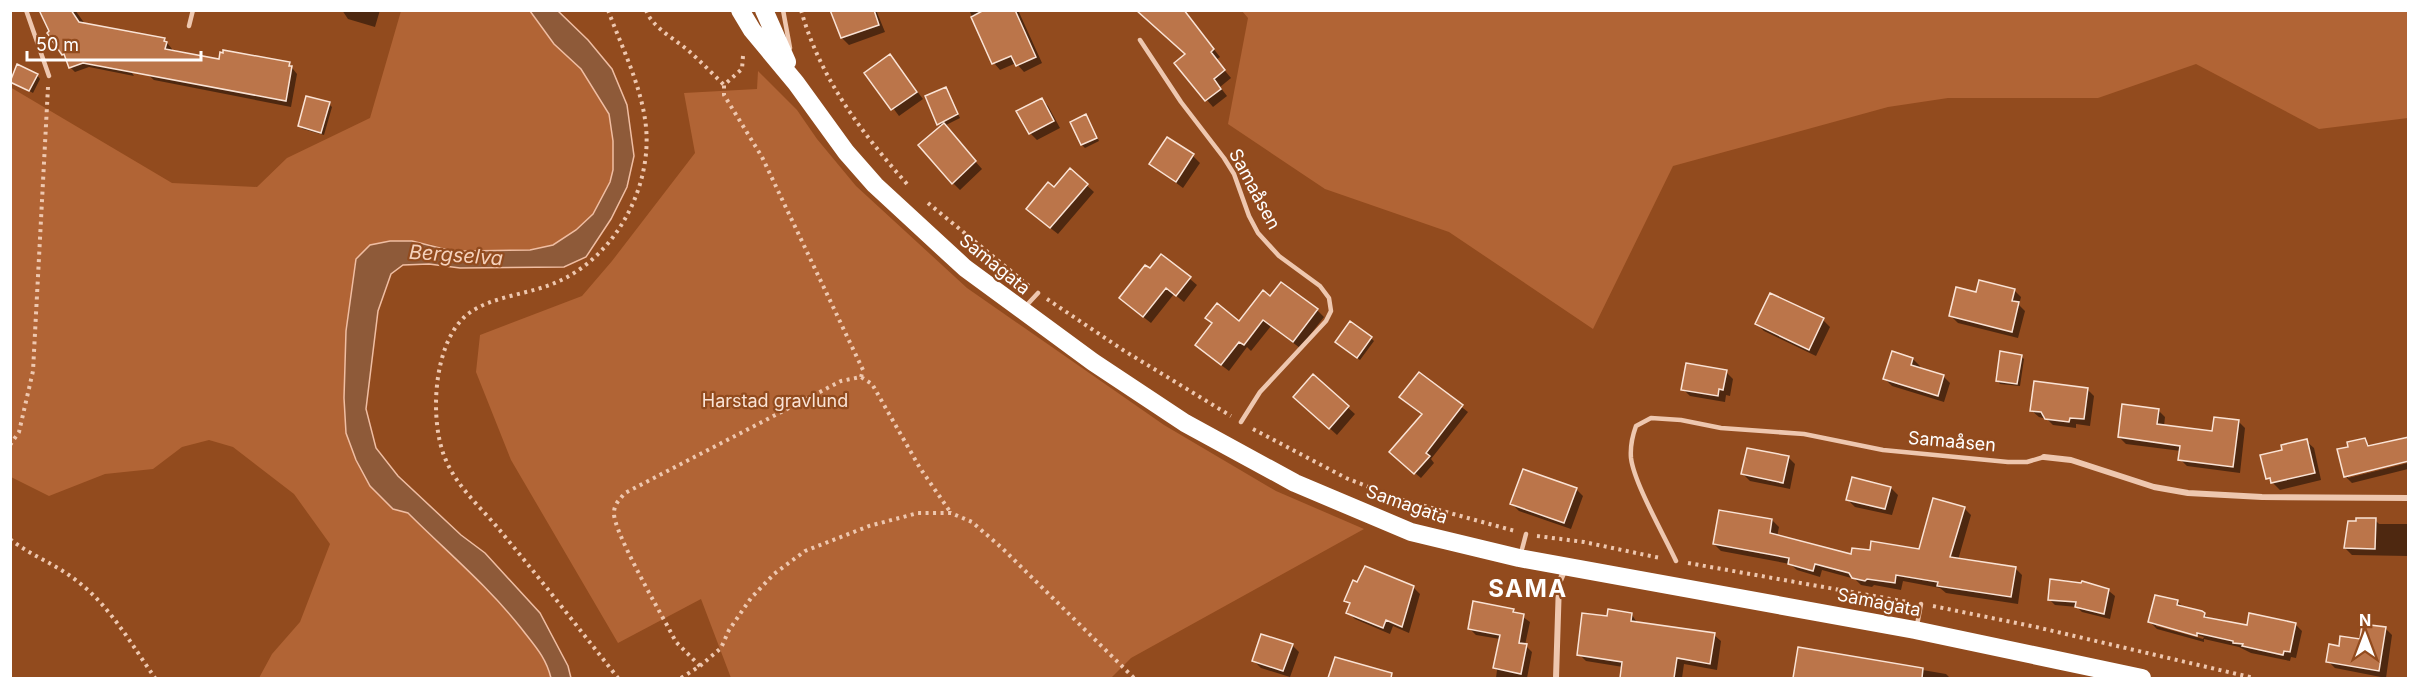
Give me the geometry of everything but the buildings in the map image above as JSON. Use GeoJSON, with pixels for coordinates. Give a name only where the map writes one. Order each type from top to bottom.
{"type":"FeatureCollection","features":[{"type":"Feature","properties":{"kind":"highway","name":"Samagata"},"geometry":{"type":"LineString","coordinates":[[740,10],[752,30],[795,78],[846,152],[875,185],[965,268],[1022,312],[1185,423],[1295,483],[1411,532],[1519,558],[1915,630],[2142,678]]}},
{"type":"Feature","properties":{"kind":"highway","name":"Samagata"},"geometry":{"type":"LineString","coordinates":[[764,10],[795,78]]}},
{"type":"Feature","properties":{"kind":"street","name":"Samaåsen"},"geometry":{"type":"LineString","coordinates":[[2044,457],[2071,460],[2154,487],[2188,494],[2409,498]]}},
{"type":"Feature","properties":{"kind":"street"},"geometry":{"type":"LineString","coordinates":[[1556,678],[1559,583],[1566,567]]}},
{"type":"Feature","properties":{"kind":"lane"},"geometry":{"type":"LineString","coordinates":[[26,10],[49,76]]}},
{"type":"Feature","properties":{"kind":"lane"},"geometry":{"type":"LineString","coordinates":[[189,26],[193,10]]}},
{"type":"Feature","properties":{"kind":"lane"},"geometry":{"type":"LineString","coordinates":[[783,10],[792,62]]}},
{"type":"Feature","properties":{"kind":"lane","name":"Samaåsen"},"geometry":{"type":"LineString","coordinates":[[1140,40],[1180,102],[1224,158],[1258,233],[1279,256],[1320,286],[1329,298],[1331,311],[1326,321],[1260,392],[1241,422]]}},
{"type":"Feature","properties":{"kind":"lane"},"geometry":{"type":"LineString","coordinates":[[1022,312],[1038,293]]}},
{"type":"Feature","properties":{"kind":"lane","name":"Samaåsen"},"geometry":{"type":"LineString","coordinates":[[1676,561],[1637,478],[1631,460],[1631,439],[1636,426],[1651,418],[1681,420],[1721,428],[1804,434],[1906,452],[2008,462],[2027,462],[2044,457]]}},
{"type":"Feature","properties":{"kind":"lane"},"geometry":{"type":"LineString","coordinates":[[1519,558],[1526,534]]}},
{"type":"Feature","properties":{"kind":"lane"},"geometry":{"type":"LineString","coordinates":[[1915,630],[1921,604]]}},
{"type":"Feature","properties":{"kind":"path"},"geometry":{"type":"LineString","coordinates":[[608,10],[642,103],[646,128],[646,162],[639,190],[626,217],[607,244],[582,268],[557,282],[483,305],[468,314],[454,330],[439,370],[436,428],[445,458],[457,482],[553,595],[618,678]]}},
{"type":"Feature","properties":{"kind":"path"},"geometry":{"type":"LineString","coordinates":[[646,10],[648,16],[659,27],[724,85],[724,95],[762,157],[808,251],[863,370],[861,377]]}},
{"type":"Feature","properties":{"kind":"path"},"geometry":{"type":"LineString","coordinates":[[801,10],[818,58],[839,99],[914,191]]}},
{"type":"Feature","properties":{"kind":"path"},"geometry":{"type":"LineString","coordinates":[[724,85],[742,69],[743,56]]}},
{"type":"Feature","properties":{"kind":"path"},"geometry":{"type":"LineString","coordinates":[[10,445],[19,432],[33,371],[49,76]]}},
{"type":"Feature","properties":{"kind":"path"},"geometry":{"type":"LineString","coordinates":[[922,198],[1038,293],[1123,350],[1241,422],[1346,478],[1399,499],[1526,534],[1584,542],[1676,561],[1921,604],[2047,629],[2254,678]]}},
{"type":"Feature","properties":{"kind":"path"},"geometry":{"type":"LineString","coordinates":[[699,666],[676,642],[624,542],[614,514],[616,502],[625,493],[841,381],[861,377],[872,384],[920,468],[951,513]]}},
{"type":"Feature","properties":{"kind":"path"},"geometry":{"type":"LineString","coordinates":[[681,678],[721,648],[729,630],[751,598],[774,574],[806,551],[869,526],[918,513],[951,513],[972,522],[1002,548],[1134,678]]}},
{"type":"Feature","properties":{"kind":"path"},"geometry":{"type":"LineString","coordinates":[[10,539],[30,553],[62,569],[94,595],[155,678]]}},
{"type":"Feature","properties":{"kind":"green space"},"geometry":{"type":"Polygon","coordinates":[[[401,11],[530,11],[554,44],[581,69],[609,114],[613,141],[613,170],[610,182],[593,214],[576,230],[553,245],[530,250],[452,251],[429,244],[390,241],[352,296],[346,331],[344,398],[393,509],[408,513],[495,598],[539,652],[551,678],[259,678],[272,654],[300,622],[330,544],[294,494],[233,447],[209,440],[182,447],[153,469],[105,474],[49,496],[11,477],[10,87],[172,183],[257,187],[287,158],[370,118],[401,11]]]}},
{"type":"Feature","properties":{"kind":"green space"},"geometry":{"type":"Polygon","coordinates":[[[1242,11],[2408,11],[2408,118],[2319,129],[2196,64],[2098,98],[1948,98],[1888,107],[1673,166],[1593,329],[1449,232],[1325,189],[1228,124],[1248,18],[1242,11]]]}},
{"type":"Feature","properties":{"kind":"green space","name":"Harstad gravlund"},"geometry":{"type":"Polygon","coordinates":[[[758,71],[797,110],[817,139],[856,186],[967,288],[1164,425],[1276,491],[1364,529],[1131,658],[1111,678],[731,678],[701,599],[618,643],[511,460],[476,372],[480,335],[582,296],[612,261],[695,153],[684,93],[757,89],[758,71]]]}},
{"type":"Feature","properties":{"kind":"water","name":"Bergselva"},"geometry":{"type":"Polygon","coordinates":[[[530,11],[558,11],[588,40],[612,69],[627,105],[634,156],[627,187],[611,219],[586,257],[564,267],[460,268],[429,264],[403,265],[391,274],[378,311],[366,409],[376,448],[398,476],[461,535],[485,553],[540,613],[568,666],[571,678],[551,678],[539,652],[495,598],[408,513],[393,509],[370,486],[356,460],[346,433],[344,398],[346,331],[356,259],[370,245],[390,241],[412,241],[452,251],[466,251],[530,250],[553,245],[576,230],[593,214],[610,182],[613,170],[613,141],[609,114],[581,69],[554,44],[530,11]]]}},
{"type":"Feature","properties":{"kind":"district","name":"SAMA"},"geometry":{"type":"Point","coordinates":[1528,588]}}]}
